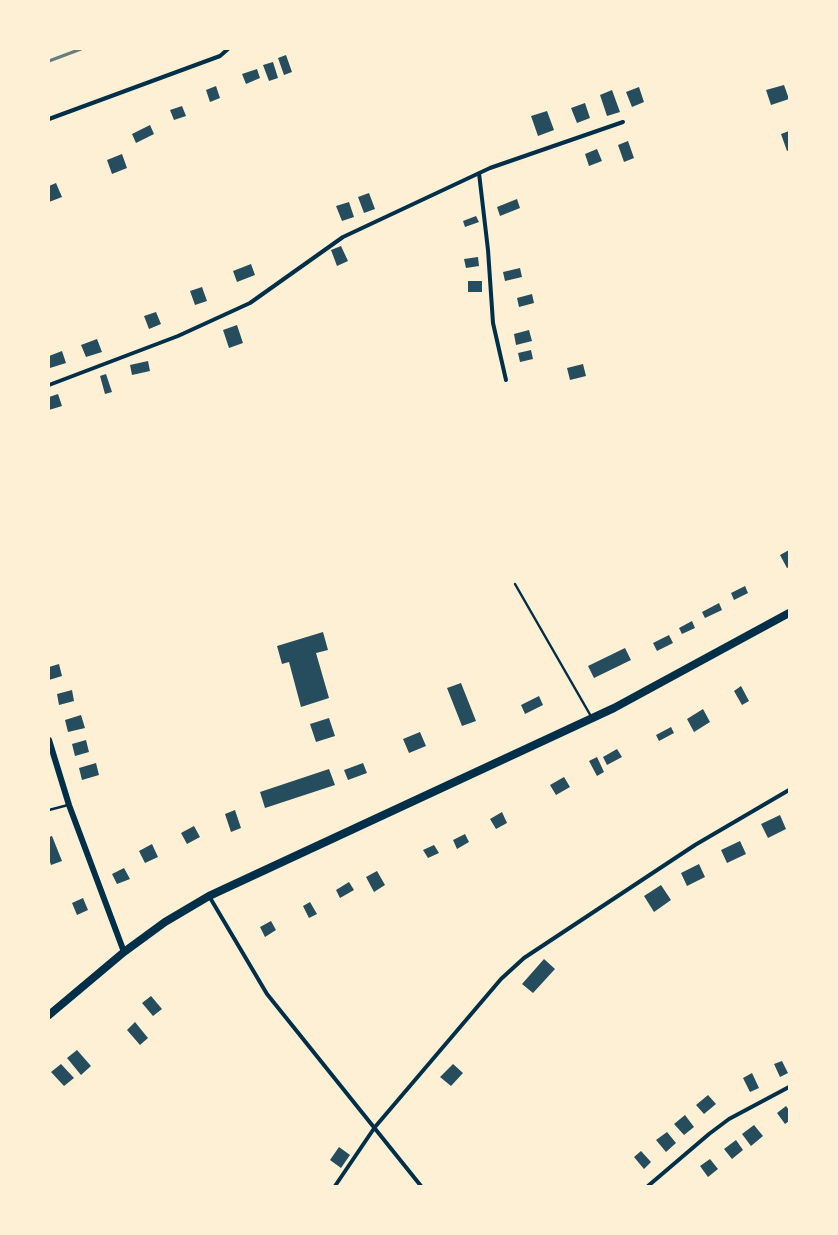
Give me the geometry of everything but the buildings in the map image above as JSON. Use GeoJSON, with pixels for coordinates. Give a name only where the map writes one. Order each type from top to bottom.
{"type":"FeatureCollection","features":[{"type":"Feature","properties":{"kind":"highway"},"geometry":{"type":"LineString","coordinates":[[49,1015],[124,952],[165,922],[209,896],[621,704],[789,613]]}},
{"type":"Feature","properties":{"kind":"street"},"geometry":{"type":"LineString","coordinates":[[49,119],[220,56],[228,49]]}},
{"type":"Feature","properties":{"kind":"street"},"geometry":{"type":"LineString","coordinates":[[49,385],[178,336],[250,303],[342,237],[478,173],[623,122]]}},
{"type":"Feature","properties":{"kind":"street"},"geometry":{"type":"LineString","coordinates":[[478,173],[488,250],[493,323],[506,380]]}},
{"type":"Feature","properties":{"kind":"street"},"geometry":{"type":"LineString","coordinates":[[49,740],[69,805],[124,952]]}},
{"type":"Feature","properties":{"kind":"street"},"geometry":{"type":"LineString","coordinates":[[335,1186],[375,1127],[501,980],[524,958],[694,845],[789,790]]}},
{"type":"Feature","properties":{"kind":"street"},"geometry":{"type":"LineString","coordinates":[[209,896],[267,994],[421,1186]]}},
{"type":"Feature","properties":{"kind":"street"},"geometry":{"type":"LineString","coordinates":[[648,1186],[729,1119],[789,1087]]}},
{"type":"Feature","properties":{"kind":"lane"},"geometry":{"type":"LineString","coordinates":[[515,584],[592,718]]}},
{"type":"Feature","properties":{"kind":"lane"},"geometry":{"type":"LineString","coordinates":[[49,810],[69,805]]}},
{"type":"Feature","properties":{"kind":"railway"},"geometry":{"type":"LineString","coordinates":[[49,61],[81,49]]}}]}
